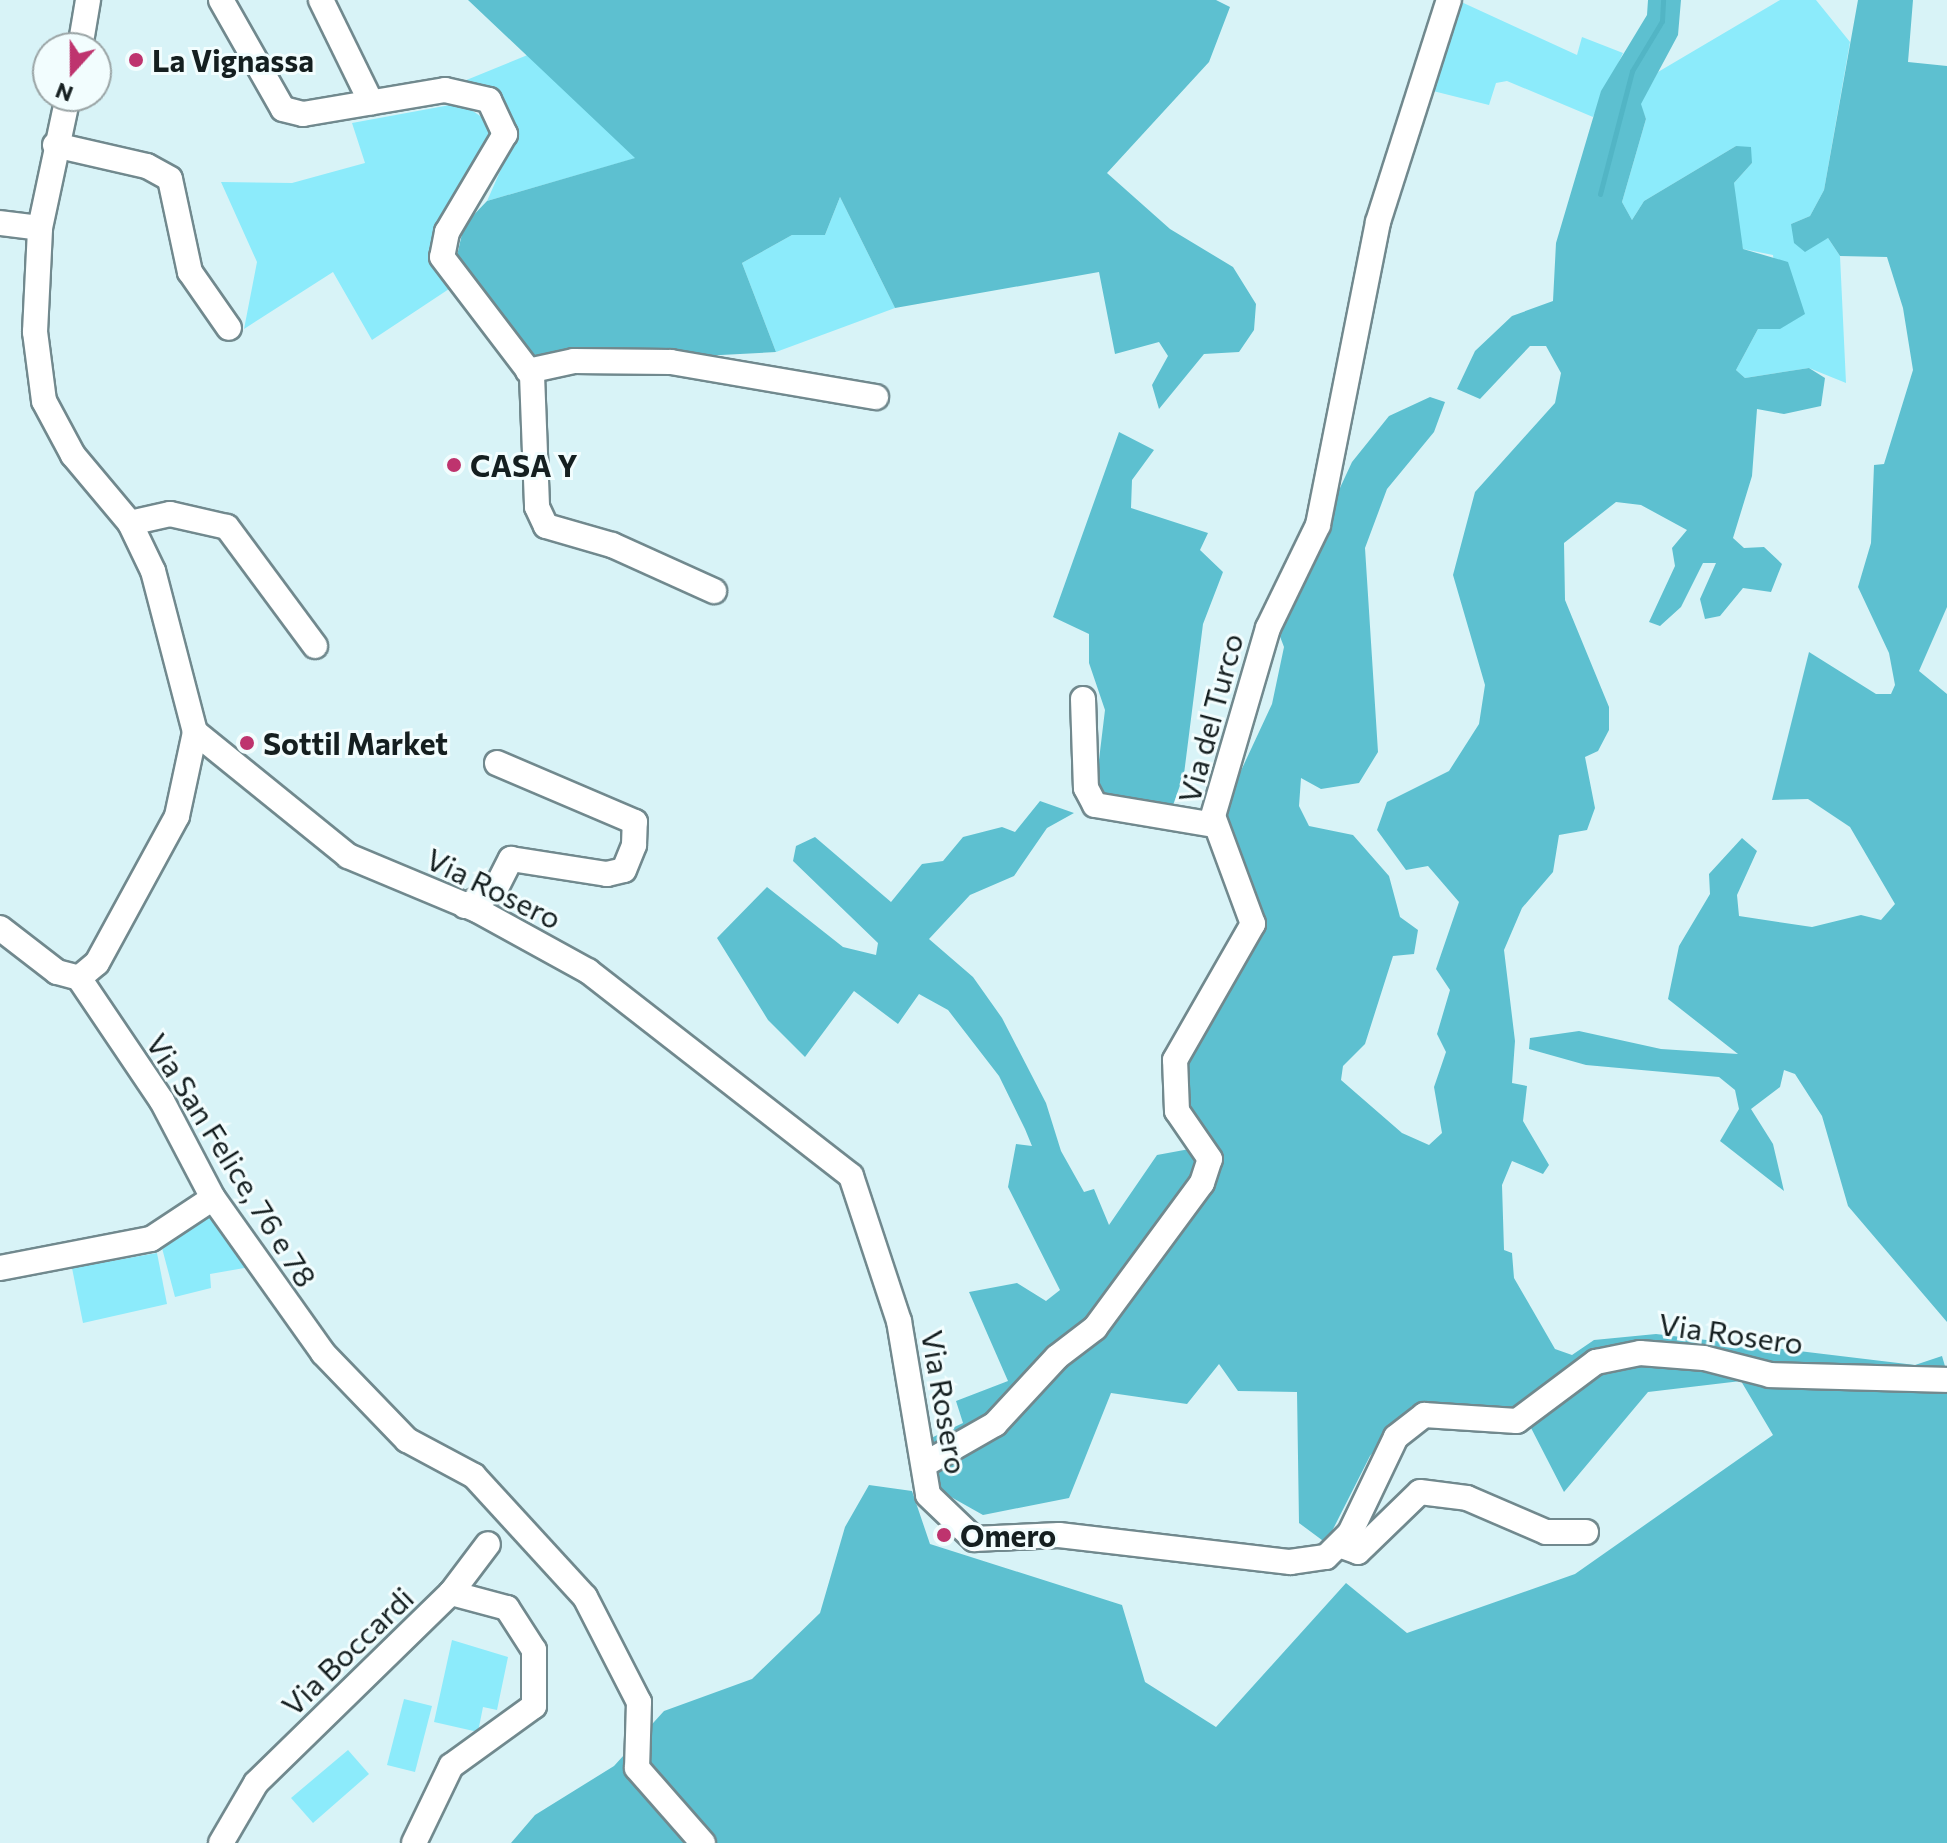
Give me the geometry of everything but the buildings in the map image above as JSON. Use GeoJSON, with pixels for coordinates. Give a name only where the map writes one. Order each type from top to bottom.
{"type":"FeatureCollection","features":[{"type":"Feature","properties":{"kind":"street"},"geometry":{"type":"LineString","coordinates":[[83,32],[88,0]]}},
{"type":"Feature","properties":{"kind":"street"},"geometry":{"type":"LineString","coordinates":[[221,0],[283,109],[303,114],[371,102],[468,91],[489,100],[502,120],[500,149],[447,232],[442,257],[528,371],[537,507],[546,526],[714,591]]}},
{"type":"Feature","properties":{"kind":"street"},"geometry":{"type":"LineString","coordinates":[[321,0],[371,102]]}},
{"type":"Feature","properties":{"kind":"street","name":"Via del Turco"},"geometry":{"type":"LineString","coordinates":[[925,1464],[995,1424],[1057,1357],[1095,1328],[1202,1183],[1210,1159],[1177,1111],[1175,1060],[1253,924],[1215,825],[1268,628],[1318,525],[1378,222],[1449,0]]}},
{"type":"Feature","properties":{"kind":"street"},"geometry":{"type":"LineString","coordinates":[[0,928],[37,961],[79,978],[97,963],[177,816],[195,732],[153,571],[130,523],[73,455],[44,401],[35,332],[40,228],[64,112]]}},
{"type":"Feature","properties":{"kind":"street"},"geometry":{"type":"LineString","coordinates":[[55,145],[147,166],[170,179],[190,272],[229,328]]}},
{"type":"Feature","properties":{"kind":"street"},"geometry":{"type":"LineString","coordinates":[[0,223],[40,228]]}},
{"type":"Feature","properties":{"kind":"street"},"geometry":{"type":"LineString","coordinates":[[528,371],[574,361],[671,362],[876,397]]}},
{"type":"Feature","properties":{"kind":"street"},"geometry":{"type":"LineString","coordinates":[[130,523],[170,514],[227,527],[315,646]]}},
{"type":"Feature","properties":{"kind":"street"},"geometry":{"type":"LineString","coordinates":[[1083,699],[1086,788],[1095,805],[1215,825]]}},
{"type":"Feature","properties":{"kind":"street","name":"Via Rosero"},"geometry":{"type":"LineString","coordinates":[[195,732],[348,856],[465,906],[588,971],[851,1176],[899,1321],[928,1495],[974,1539],[1059,1535],[1290,1562],[1326,1557],[1339,1545],[1396,1437],[1424,1415],[1456,1412],[1517,1421],[1596,1362],[1640,1353],[1704,1358],[1770,1375],[1947,1380]]}},
{"type":"Feature","properties":{"kind":"street"},"geometry":{"type":"LineString","coordinates":[[465,906],[495,890],[511,859],[607,874],[624,870],[634,845],[635,822],[497,763]]}},
{"type":"Feature","properties":{"kind":"street","name":"Via San Felice, 76 e 78"},"geometry":{"type":"LineString","coordinates":[[79,978],[162,1101],[213,1198],[273,1290],[382,1418],[474,1476],[501,1529],[607,1631],[639,1702],[637,1768],[703,1843]]}},
{"type":"Feature","properties":{"kind":"street"},"geometry":{"type":"LineString","coordinates":[[0,1268],[151,1239],[213,1198]]}},
{"type":"Feature","properties":{"kind":"street"},"geometry":{"type":"LineString","coordinates":[[1339,1545],[1358,1552],[1420,1492],[1467,1498],[1546,1532],[1586,1532]]}},
{"type":"Feature","properties":{"kind":"street"},"geometry":{"type":"LineString","coordinates":[[451,1593],[501,1529]]}},
{"type":"Feature","properties":{"kind":"street","name":"Via Boccardi"},"geometry":{"type":"LineString","coordinates":[[221,1843],[256,1783],[451,1593],[507,1608],[534,1650],[534,1706],[451,1766],[414,1843]]}},
{"type":"Feature","properties":{"kind":"shaded area"},"geometry":{"type":"Polygon","coordinates":[[[468,0],[1216,0],[1230,7],[1209,62],[1107,173],[1170,229],[1233,267],[1256,304],[1254,330],[1239,352],[1204,354],[1159,409],[1152,385],[1168,356],[1159,342],[1115,354],[1099,272],[895,308],[840,197],[825,235],[792,235],[742,263],[776,352],[529,365],[456,260],[464,225],[487,201],[635,158],[468,0]]]}},
{"type":"Feature","properties":{"kind":"shaded area"},"geometry":{"type":"Polygon","coordinates":[[[1457,0],[1577,55],[1582,37],[1623,53],[1593,117],[1507,81],[1496,83],[1489,105],[1425,89],[1457,0]]]}},
{"type":"Feature","properties":{"kind":"shaded area"},"geometry":{"type":"Polygon","coordinates":[[[1648,0],[1681,0],[1678,35],[1641,104],[1646,119],[1622,202],[1632,220],[1644,201],[1736,146],[1751,147],[1752,163],[1734,183],[1743,249],[1788,262],[1805,314],[1780,329],[1758,329],[1736,370],[1745,378],[1809,368],[1825,378],[1821,406],[1784,414],[1757,409],[1752,476],[1733,538],[1744,548],[1764,547],[1782,564],[1771,592],[1743,588],[1720,616],[1705,619],[1700,599],[1716,563],[1703,563],[1681,607],[1660,626],[1649,622],[1675,566],[1672,548],[1687,530],[1641,505],[1616,502],[1564,543],[1565,600],[1609,707],[1609,730],[1598,751],[1585,757],[1595,808],[1587,830],[1559,835],[1553,872],[1522,908],[1504,950],[1515,1041],[1512,1083],[1527,1086],[1523,1121],[1549,1165],[1543,1174],[1512,1161],[1502,1185],[1504,1250],[1512,1253],[1514,1278],[1555,1349],[1572,1355],[1594,1340],[1656,1334],[1915,1365],[1942,1356],[1947,1373],[1771,1369],[1592,1351],[1507,1411],[1412,1406],[1370,1456],[1326,1543],[1299,1523],[1297,1392],[1238,1391],[1219,1364],[1187,1404],[1111,1393],[1069,1498],[983,1515],[935,1488],[931,1438],[963,1423],[956,1401],[1008,1381],[969,1292],[1017,1283],[1046,1301],[1060,1290],[1008,1187],[1016,1144],[1032,1146],[1025,1129],[999,1076],[948,1010],[919,994],[898,1024],[854,991],[805,1057],[768,1020],[717,938],[767,887],[843,947],[876,955],[878,943],[793,861],[796,846],[815,837],[891,902],[922,864],[943,861],[963,837],[1002,827],[1015,832],[1040,801],[1074,813],[1047,828],[1014,876],[970,895],[929,939],[973,977],[1002,1018],[1046,1103],[1061,1151],[1084,1192],[1094,1189],[1109,1225],[1157,1155],[1195,1148],[1203,1166],[1055,1365],[1210,1182],[1178,1073],[1260,932],[1261,907],[1219,818],[1272,704],[1284,647],[1276,626],[1352,462],[1389,416],[1430,397],[1445,402],[1434,432],[1387,489],[1365,548],[1378,752],[1359,783],[1321,789],[1301,778],[1299,806],[1309,826],[1353,835],[1389,876],[1400,917],[1418,930],[1414,954],[1393,956],[1365,1044],[1343,1066],[1341,1080],[1402,1133],[1429,1145],[1442,1133],[1434,1087],[1446,1052],[1437,1034],[1450,990],[1436,969],[1459,902],[1428,866],[1406,870],[1377,830],[1387,802],[1449,771],[1479,724],[1485,685],[1453,575],[1475,492],[1555,403],[1561,373],[1546,346],[1530,346],[1480,399],[1457,389],[1475,351],[1512,316],[1553,301],[1556,243],[1601,91],[1647,15],[1648,0]]]}},
{"type":"Feature","properties":{"kind":"shaded area"},"geometry":{"type":"Polygon","coordinates":[[[1780,0],[1816,0],[1850,42],[1824,190],[1810,216],[1791,224],[1818,242],[1828,238],[1840,256],[1846,383],[1809,368],[1745,378],[1736,370],[1758,329],[1780,329],[1773,255],[1743,249],[1735,219],[1734,183],[1752,163],[1736,146],[1644,201],[1632,220],[1622,202],[1646,119],[1640,104],[1658,72],[1780,0]]]}},
{"type":"Feature","properties":{"kind":"shaded area"},"geometry":{"type":"Polygon","coordinates":[[[1858,0],[1913,0],[1908,62],[1947,66],[1947,607],[1919,671],[1947,694],[1947,1322],[1848,1206],[1822,1116],[1795,1074],[1784,1070],[1780,1087],[1751,1109],[1773,1144],[1784,1191],[1720,1141],[1739,1109],[1735,1090],[1719,1077],[1586,1065],[1529,1049],[1530,1038],[1579,1031],[1661,1049],[1738,1054],[1668,999],[1679,946],[1710,894],[1709,874],[1742,838],[1757,851],[1737,895],[1739,916],[1812,927],[1861,915],[1881,920],[1895,904],[1850,827],[1808,799],[1772,800],[1809,652],[1876,694],[1891,694],[1895,685],[1889,653],[1858,587],[1871,543],[1874,465],[1884,464],[1913,370],[1903,308],[1887,257],[1840,256],[1828,238],[1805,252],[1794,243],[1791,224],[1810,216],[1824,190],[1858,0]]]}},
{"type":"Feature","properties":{"kind":"shaded area"},"geometry":{"type":"Polygon","coordinates":[[[530,54],[636,158],[487,201],[514,140],[508,111],[490,92],[464,81],[530,54]]]}},
{"type":"Feature","properties":{"kind":"shaded area"},"geometry":{"type":"Polygon","coordinates":[[[461,103],[489,122],[489,141],[441,230],[452,287],[372,340],[333,272],[244,329],[257,262],[221,182],[292,183],[365,163],[352,123],[461,103]]]}},
{"type":"Feature","properties":{"kind":"shaded area"},"geometry":{"type":"Polygon","coordinates":[[[840,197],[895,308],[776,352],[742,263],[792,235],[825,235],[840,197]]]}},
{"type":"Feature","properties":{"kind":"shaded area"},"geometry":{"type":"Polygon","coordinates":[[[1119,432],[1154,450],[1132,480],[1131,508],[1208,533],[1200,550],[1223,572],[1203,624],[1184,774],[1172,808],[1095,793],[1105,710],[1089,663],[1089,634],[1053,617],[1119,432]]]}},
{"type":"Feature","properties":{"kind":"shaded area"},"geometry":{"type":"Polygon","coordinates":[[[211,1211],[250,1267],[210,1274],[211,1288],[175,1297],[162,1248],[211,1211]]]}},
{"type":"Feature","properties":{"kind":"shaded area"},"geometry":{"type":"Polygon","coordinates":[[[157,1253],[167,1304],[83,1323],[72,1268],[157,1253]]]}},
{"type":"Feature","properties":{"kind":"shaded area"},"geometry":{"type":"Polygon","coordinates":[[[1639,1358],[1947,1389],[1947,1843],[511,1843],[535,1815],[614,1766],[664,1711],[752,1679],[820,1613],[845,1527],[869,1485],[912,1491],[930,1544],[1122,1605],[1145,1682],[1216,1727],[1346,1583],[1407,1633],[1575,1574],[1773,1435],[1741,1381],[1648,1392],[1564,1492],[1529,1424],[1565,1387],[1639,1358]]]}},
{"type":"Feature","properties":{"kind":"shaded area"},"geometry":{"type":"Polygon","coordinates":[[[452,1640],[508,1657],[497,1710],[483,1707],[478,1732],[434,1722],[452,1640]]]}},
{"type":"Feature","properties":{"kind":"shaded area"},"geometry":{"type":"Polygon","coordinates":[[[404,1699],[432,1706],[415,1772],[387,1765],[404,1699]]]}},
{"type":"Feature","properties":{"kind":"shaded area"},"geometry":{"type":"Polygon","coordinates":[[[348,1750],[369,1774],[313,1823],[291,1798],[348,1750]]]}},
{"type":"Feature","properties":{"kind":"waterway"},"geometry":{"type":"LineString","coordinates":[[1600,194],[1632,71],[1662,21],[1663,0]]}},
{"type":"Feature","properties":{"kind":"place","name":"La Vignassa"},"geometry":{"type":"Point","coordinates":[136,60]}},
{"type":"Feature","properties":{"kind":"place","name":"CASA Y"},"geometry":{"type":"Point","coordinates":[454,465]}},
{"type":"Feature","properties":{"kind":"place","name":"Sottil Market"},"geometry":{"type":"Point","coordinates":[247,743]}},
{"type":"Feature","properties":{"kind":"place","name":"Omero"},"geometry":{"type":"Point","coordinates":[944,1535]}}]}
